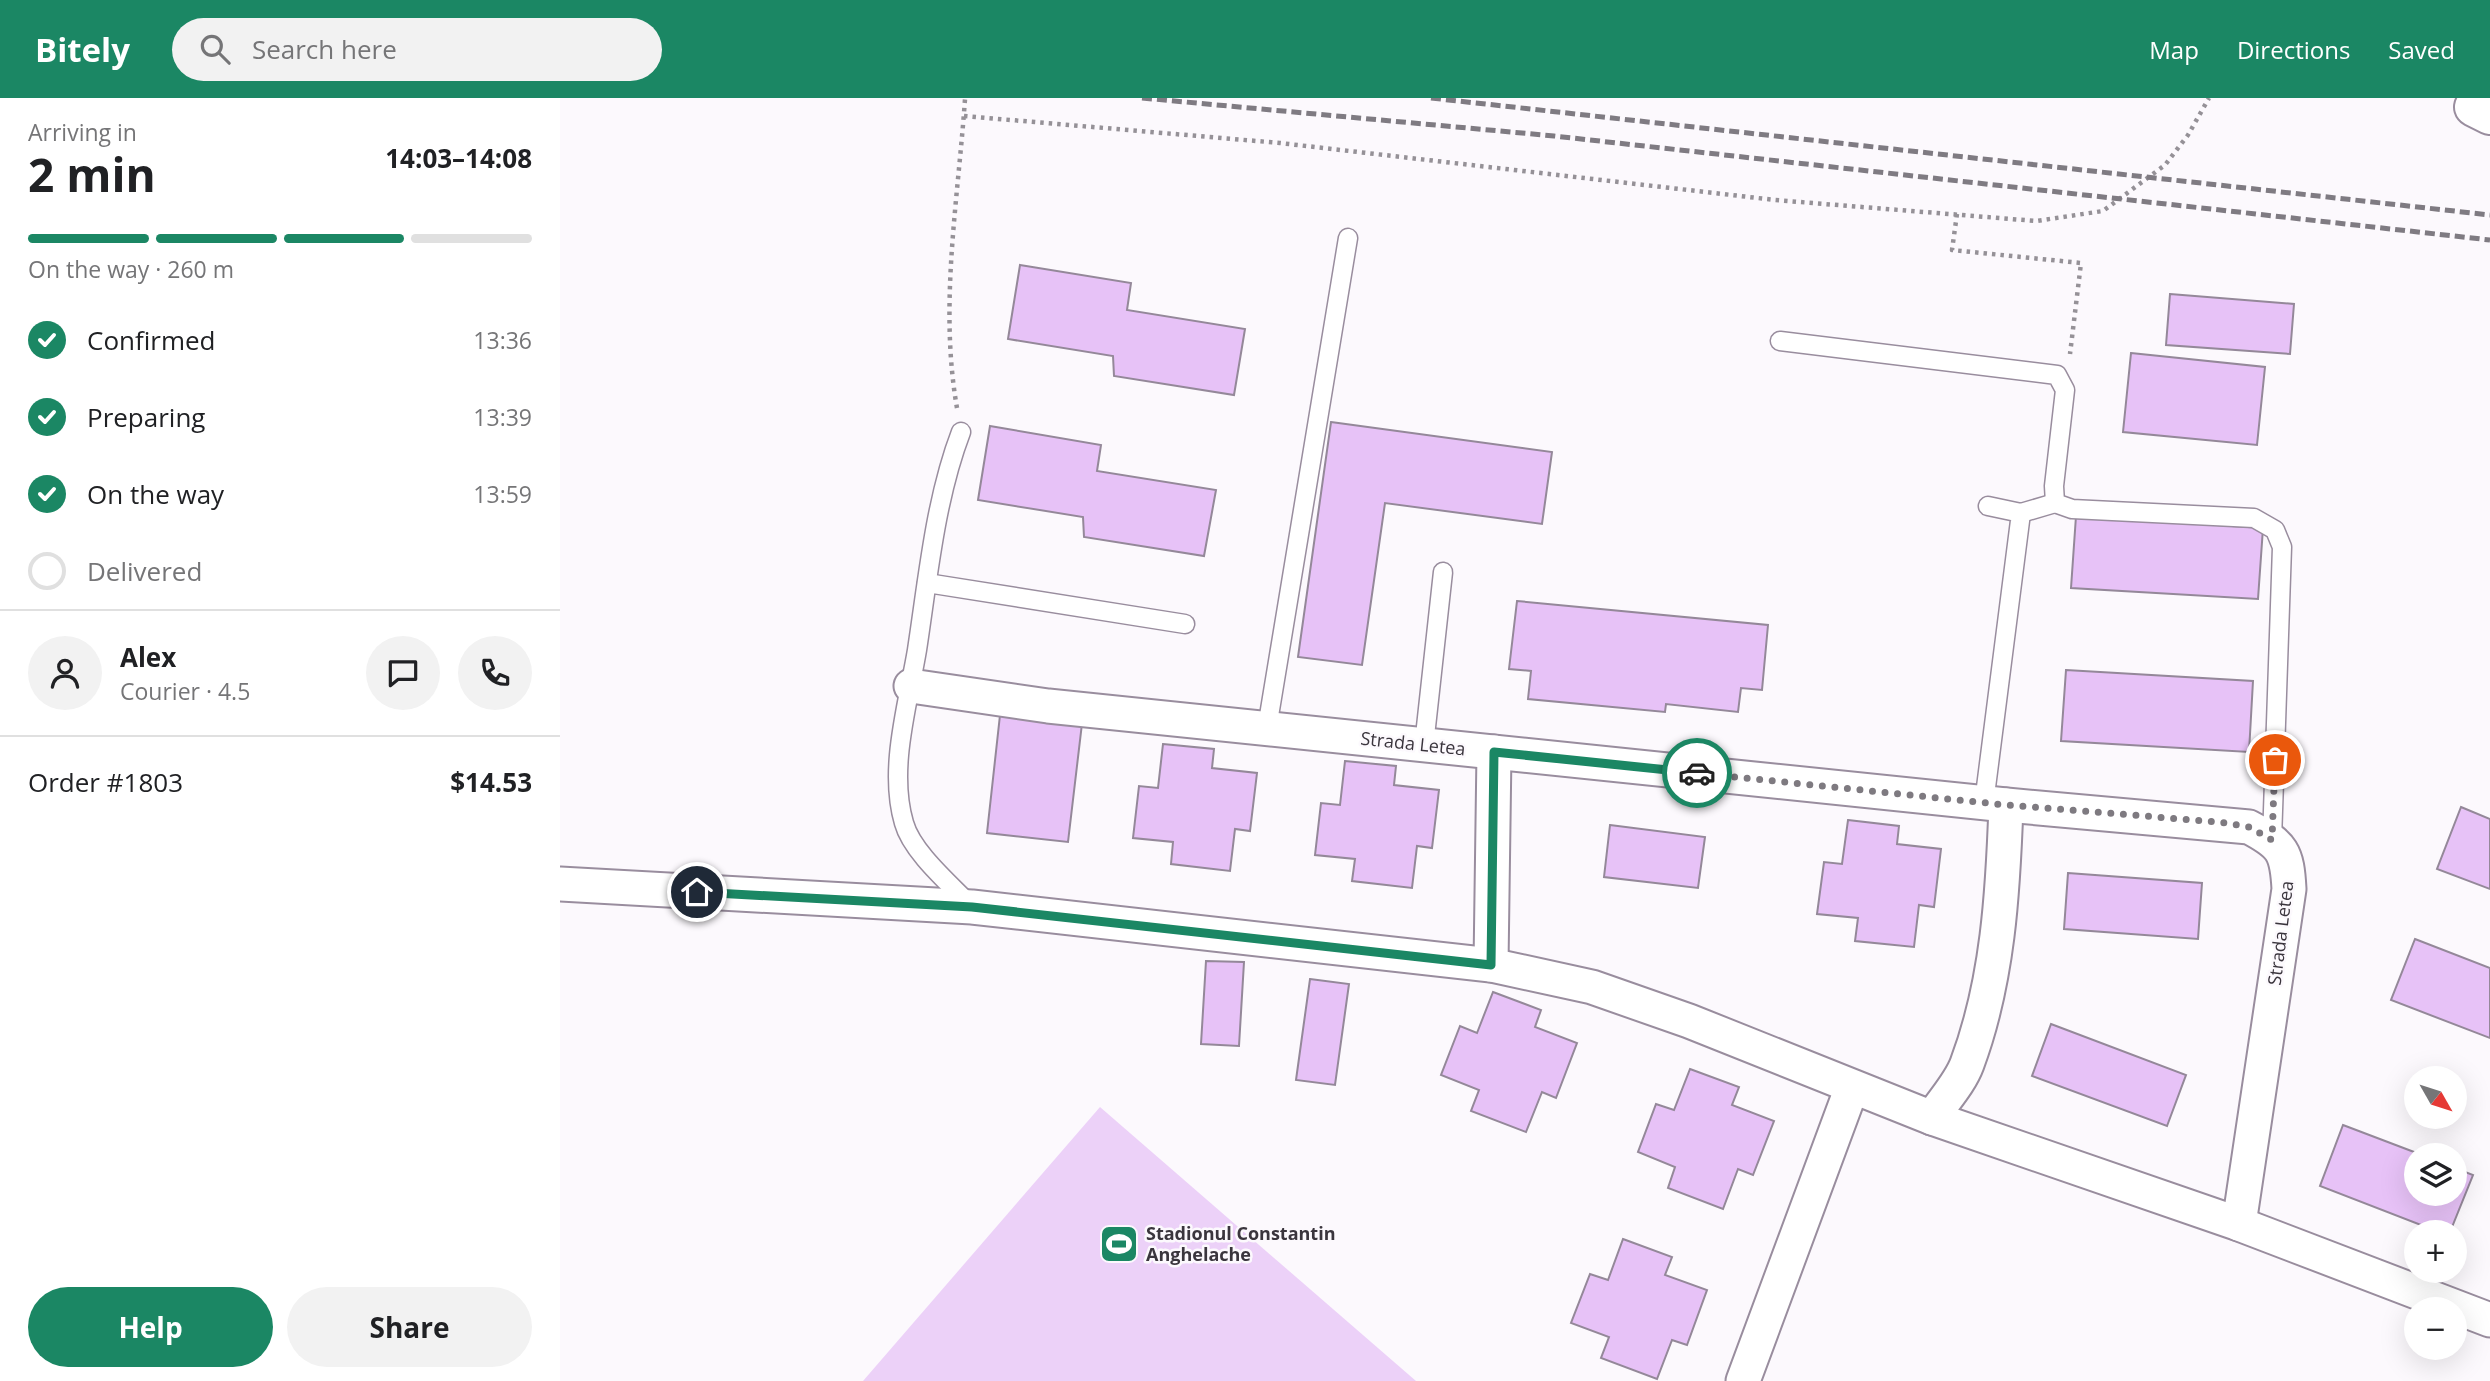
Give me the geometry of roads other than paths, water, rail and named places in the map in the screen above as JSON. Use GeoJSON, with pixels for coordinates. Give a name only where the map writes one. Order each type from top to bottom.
{"type":"FeatureCollection","features":[{"type":"Feature","properties":{"kind":"street","name":"Strada Letea"},"geometry":{"type":"LineString","coordinates":[[911,686],[1048,706],[1995,804],[2219,822],[2249,827],[2272,840],[2288,860],[2289,889],[2239,1224]]}},
{"type":"Feature","properties":{"kind":"street"},"geometry":{"type":"LineString","coordinates":[[1491,965],[1494,752]]}},
{"type":"Feature","properties":{"kind":"street"},"geometry":{"type":"LineString","coordinates":[[1932,1118],[1966,1066],[1983,1008],[1997,943],[1995,804]]}},
{"type":"Feature","properties":{"kind":"street"},"geometry":{"type":"LineString","coordinates":[[560,884],[972,907],[1491,965],[1592,987],[1689,1021],[1932,1118],[2239,1224],[2490,1320]]}},
{"type":"Feature","properties":{"kind":"street"},"geometry":{"type":"LineString","coordinates":[[1743,1381],[1852,1087]]}},
{"type":"Feature","properties":{"kind":"lane"},"geometry":{"type":"LineString","coordinates":[[1267,728],[1348,238]]}},
{"type":"Feature","properties":{"kind":"lane"},"geometry":{"type":"LineString","coordinates":[[1780,341],[2057,374],[2065,390],[2054,486],[2055,503]]}},
{"type":"Feature","properties":{"kind":"lane"},"geometry":{"type":"LineString","coordinates":[[961,432],[950,459],[927,583],[898,768],[904,824],[925,858],[972,907]]}},
{"type":"Feature","properties":{"kind":"lane"},"geometry":{"type":"LineString","coordinates":[[1988,506],[2021,513],[2055,503],[2072,509],[2254,518],[2275,530],[2282,547],[2272,840]]}},
{"type":"Feature","properties":{"kind":"lane"},"geometry":{"type":"LineString","coordinates":[[1995,804],[2021,513]]}},
{"type":"Feature","properties":{"kind":"lane"},"geometry":{"type":"LineString","coordinates":[[1424,745],[1443,572]]}},
{"type":"Feature","properties":{"kind":"lane"},"geometry":{"type":"LineString","coordinates":[[927,583],[1185,624]]}},
{"type":"Feature","properties":{"kind":"railway"},"geometry":{"type":"LineString","coordinates":[[1142,98],[1554,136],[2490,240]]}},
{"type":"Feature","properties":{"kind":"railway"},"geometry":{"type":"LineString","coordinates":[[1431,98],[2490,215]]}},
{"type":"Feature","properties":{"kind":"place","name":"Stadionul Constantin Anghelache"},"geometry":{"type":"Point","coordinates":[1119,1244]}}]}
